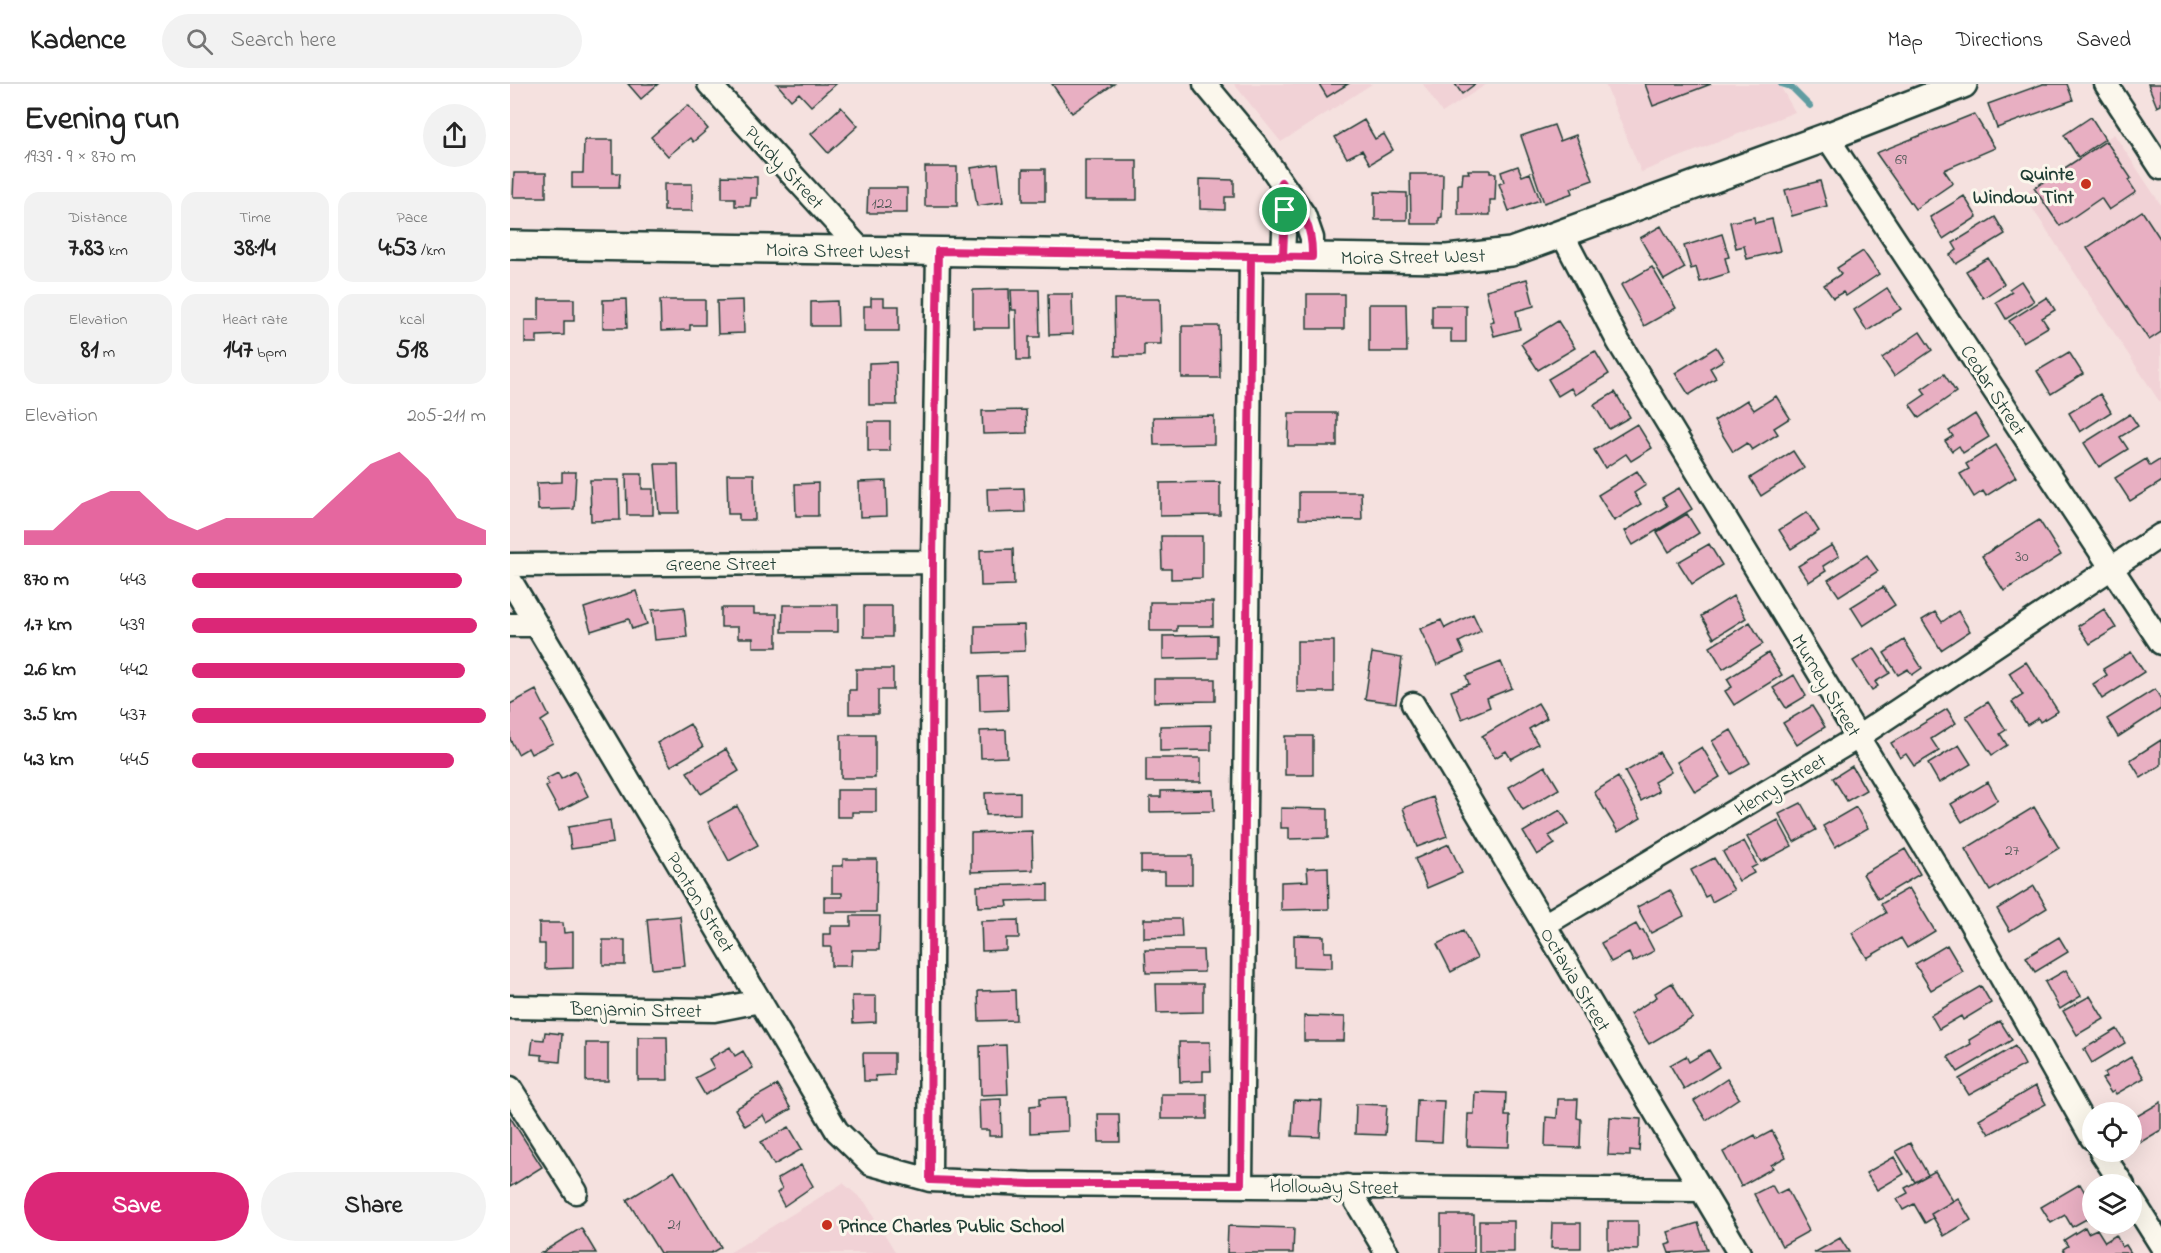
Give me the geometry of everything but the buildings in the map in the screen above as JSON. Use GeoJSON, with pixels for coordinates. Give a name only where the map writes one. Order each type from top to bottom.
{"type":"FeatureCollection","features":[{"type":"Feature","properties":{"kind":"main road","name":"Moira Street West"},"geometry":{"type":"LineString","coordinates":[[510,245],[1447,259],[1484,256],[1511,252],[1963,84]]}},
{"type":"Feature","properties":{"kind":"street","name":"Purdy Street"},"geometry":{"type":"LineString","coordinates":[[709,84],[861,250]]}},
{"type":"Feature","properties":{"kind":"street"},"geometry":{"type":"LineString","coordinates":[[1204,84],[1255,144],[1304,214],[1312,237],[1312,257]]}},
{"type":"Feature","properties":{"kind":"street"},"geometry":{"type":"LineString","coordinates":[[2106,84],[2161,168]]}},
{"type":"Feature","properties":{"kind":"street","name":"Cedar Street"},"geometry":{"type":"LineString","coordinates":[[1827,136],[2161,644]]}},
{"type":"Feature","properties":{"kind":"street"},"geometry":{"type":"LineString","coordinates":[[1281,182],[1285,210],[1283,256]]}},
{"type":"Feature","properties":{"kind":"street","name":"Murney Street"},"geometry":{"type":"LineString","coordinates":[[1561,232],[1618,341],[1969,920],[2082,1120]]}},
{"type":"Feature","properties":{"kind":"street"},"geometry":{"type":"LineString","coordinates":[[930,1180],[933,562],[938,251]]}},
{"type":"Feature","properties":{"kind":"street"},"geometry":{"type":"LineString","coordinates":[[1241,1184],[1251,256]]}},
{"type":"Feature","properties":{"kind":"street","name":"Henry Street"},"geometry":{"type":"LineString","coordinates":[[1544,925],[1858,737],[2161,535]]}},
{"type":"Feature","properties":{"kind":"street","name":"Greene Street"},"geometry":{"type":"LineString","coordinates":[[510,565],[933,562]]}},
{"type":"Feature","properties":{"kind":"street","name":"Ponton Street"},"geometry":{"type":"LineString","coordinates":[[510,580],[837,1131],[871,1164],[930,1180]]}},
{"type":"Feature","properties":{"kind":"street"},"geometry":{"type":"LineString","coordinates":[[510,625],[535,625]]}},
{"type":"Feature","properties":{"kind":"street","name":"Octavia Street"},"geometry":{"type":"LineString","coordinates":[[1413,705],[1739,1253]]}},
{"type":"Feature","properties":{"kind":"street","name":"Benjamin Street"},"geometry":{"type":"LineString","coordinates":[[510,1007],[714,1010],[760,1001]]}},
{"type":"Feature","properties":{"kind":"street"},"geometry":{"type":"LineString","coordinates":[[510,1088],[576,1192]]}},
{"type":"Feature","properties":{"kind":"street","name":"Holloway Street"},"geometry":{"type":"LineString","coordinates":[[930,1180],[1030,1184],[1241,1184],[1701,1190]]}},
{"type":"Feature","properties":{"kind":"street"},"geometry":{"type":"LineString","coordinates":[[1347,1186],[1387,1253]]}},
{"type":"Feature","properties":{"kind":"street"},"geometry":{"type":"LineString","coordinates":[[2142,1215],[2161,1245]]}},
{"type":"Feature","properties":{"kind":"shaded area"},"geometry":{"type":"Polygon","coordinates":[[[1234,84],[1372,84],[1281,142],[1234,84]]]}},
{"type":"Feature","properties":{"kind":"shaded area"},"geometry":{"type":"Polygon","coordinates":[[[1423,84],[1487,84],[1442,113],[1423,84]]]}},
{"type":"Feature","properties":{"kind":"shaded area"},"geometry":{"type":"Polygon","coordinates":[[[1605,84],[1779,84],[1795,112],[1641,172],[1605,84]]]}},
{"type":"Feature","properties":{"kind":"shaded area"},"geometry":{"type":"Polygon","coordinates":[[[2114,134],[2161,205],[2161,404],[2023,194],[2114,134]]]}},
{"type":"Feature","properties":{"kind":"shaded area","name":"Prince Charles Public School"},"geometry":{"type":"Polygon","coordinates":[[[843,1183],[865,1202],[896,1253],[729,1253],[843,1183]]]}},
{"type":"Feature","properties":{"kind":"waterway"},"geometry":{"type":"LineString","coordinates":[[1781,84],[1791,87],[1810,106]]}},
{"type":"Feature","properties":{"kind":"place","name":"Quinte Window Tint"},"geometry":{"type":"Point","coordinates":[2086,184]}},
{"type":"Feature","properties":{"kind":"place","name":"Prince Charles Public School"},"geometry":{"type":"Point","coordinates":[827,1225]}},
{"type":"Feature","properties":{"kind":"route"},"geometry":{"type":"LineString","coordinates":[[1285,210],[1281,182],[1304,214],[1312,237],[1312,257],[1283,256],[938,251],[933,562],[930,1180],[1030,1184],[1241,1184],[1251,256],[1283,256],[1285,210]]}}]}
